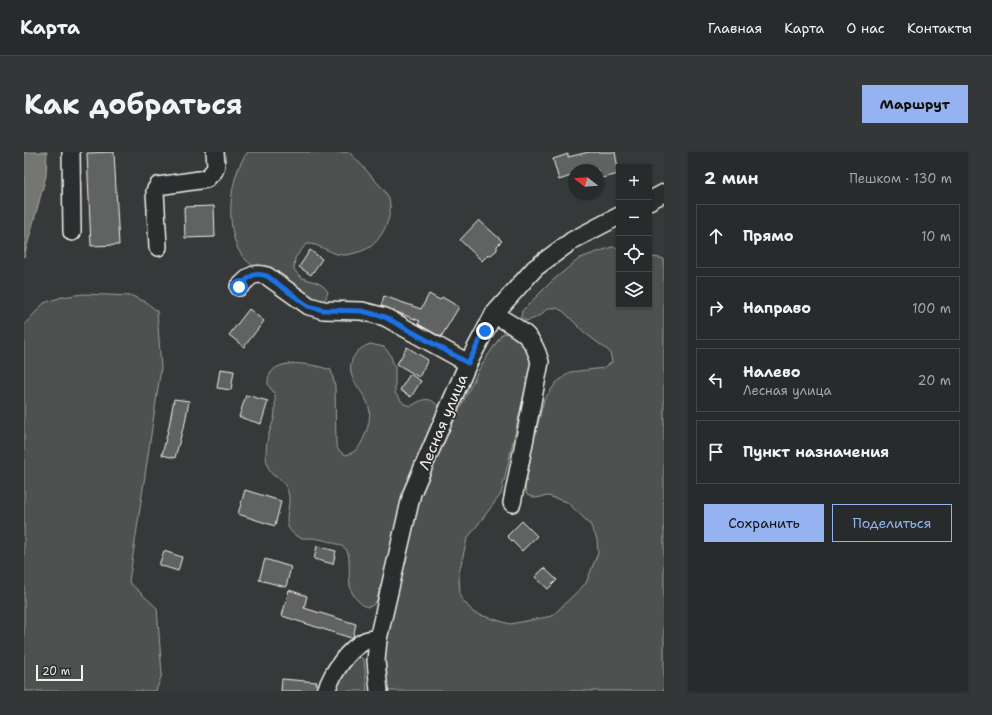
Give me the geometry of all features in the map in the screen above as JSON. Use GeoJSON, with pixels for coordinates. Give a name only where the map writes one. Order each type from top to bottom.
{"type":"FeatureCollection","features":[{"type":"Feature","properties":{"kind":"street"},"geometry":{"type":"LineString","coordinates":[[71,152],[72,232]]}},
{"type":"Feature","properties":{"kind":"street"},"geometry":{"type":"LineString","coordinates":[[158,247],[156,188],[158,186],[206,179],[214,171],[216,165],[215,152]]}},
{"type":"Feature","properties":{"kind":"street"},"geometry":{"type":"LineString","coordinates":[[651,200],[664,193]]}},
{"type":"Feature","properties":{"kind":"street","name":"Лесная улица"},"geometry":{"type":"LineString","coordinates":[[379,691],[376,661],[378,639],[412,493],[468,363],[494,314],[535,268],[573,240],[616,218]]}},
{"type":"Feature","properties":{"kind":"street"},"geometry":{"type":"LineString","coordinates":[[239,287],[253,274],[267,276],[308,306],[323,310],[362,311],[385,317],[468,363]]}},
{"type":"Feature","properties":{"kind":"street"},"geometry":{"type":"LineString","coordinates":[[494,314],[526,334],[536,350],[540,362],[512,503]]}},
{"type":"Feature","properties":{"kind":"street"},"geometry":{"type":"LineString","coordinates":[[326,691],[330,681],[347,655],[367,640],[378,639]]}},
{"type":"Feature","properties":{"kind":"shaded area"},"geometry":{"type":"Polygon","coordinates":[[[24,152],[47,152],[46,176],[24,257],[24,152]]]}},
{"type":"Feature","properties":{"kind":"shaded area"},"geometry":{"type":"Polygon","coordinates":[[[248,152],[349,152],[386,193],[390,207],[387,222],[380,237],[370,247],[355,253],[341,255],[316,245],[306,244],[295,258],[294,269],[298,274],[302,278],[320,284],[328,292],[326,298],[320,303],[255,267],[246,260],[239,250],[234,237],[231,222],[231,206],[236,175],[241,162],[248,152]]]}},
{"type":"Feature","properties":{"kind":"shaded area"},"geometry":{"type":"Polygon","coordinates":[[[612,247],[616,248],[616,308],[652,308],[652,257],[664,259],[664,691],[387,691],[382,660],[385,638],[419,494],[479,369],[502,334],[508,333],[518,338],[531,363],[501,494],[467,539],[459,573],[460,597],[474,613],[510,624],[552,616],[586,583],[598,553],[597,539],[590,524],[567,502],[548,496],[535,498],[527,495],[525,488],[534,439],[544,400],[556,383],[570,372],[604,368],[612,362],[610,352],[585,333],[564,312],[557,308],[548,308],[533,319],[526,321],[521,317],[522,311],[552,281],[580,258],[612,247]]]}},
{"type":"Feature","properties":{"kind":"shaded area"},"geometry":{"type":"Polygon","coordinates":[[[83,294],[132,296],[146,302],[157,311],[161,368],[129,582],[157,608],[162,674],[156,691],[24,691],[24,325],[44,303],[62,297],[83,294]]]}},
{"type":"Feature","properties":{"kind":"shaded area"},"geometry":{"type":"Polygon","coordinates":[[[370,344],[384,347],[390,354],[395,368],[395,393],[404,404],[411,406],[423,400],[429,400],[433,401],[440,408],[406,489],[378,597],[373,605],[367,607],[357,600],[351,591],[349,559],[346,549],[340,545],[324,540],[315,538],[301,538],[291,532],[287,522],[289,498],[287,490],[281,480],[274,476],[271,472],[266,459],[266,446],[274,419],[275,408],[275,394],[268,385],[269,376],[273,370],[280,366],[288,364],[307,364],[331,370],[335,386],[336,444],[340,451],[346,455],[357,449],[367,430],[370,411],[367,401],[353,379],[351,367],[353,357],[357,352],[370,344]]]}},
{"type":"Feature","properties":{"kind":"shaded area"},"geometry":{"type":"Polygon","coordinates":[[[357,657],[364,660],[367,691],[335,691],[337,685],[357,657]]]}},
{"type":"Feature","properties":{"kind":"building"},"geometry":{"type":"Polygon","coordinates":[[[114,152],[119,245],[91,246],[87,153],[114,152]]]}},
{"type":"Feature","properties":{"kind":"building"},"geometry":{"type":"Polygon","coordinates":[[[589,152],[615,152],[617,164],[616,175],[604,178],[604,164],[568,164],[568,177],[559,180],[553,159],[568,154],[568,157],[589,152]]]}},
{"type":"Feature","properties":{"kind":"building"},"geometry":{"type":"Polygon","coordinates":[[[214,206],[215,237],[185,238],[184,207],[214,206]]]}},
{"type":"Feature","properties":{"kind":"building"},"geometry":{"type":"Polygon","coordinates":[[[479,220],[502,241],[497,246],[497,250],[491,255],[488,255],[482,261],[460,240],[479,220]]]}},
{"type":"Feature","properties":{"kind":"building"},"geometry":{"type":"Polygon","coordinates":[[[310,250],[322,259],[311,275],[299,267],[310,250]]]}},
{"type":"Feature","properties":{"kind":"building"},"geometry":{"type":"Polygon","coordinates":[[[429,294],[440,300],[442,297],[459,307],[441,337],[418,324],[420,321],[381,306],[384,296],[421,309],[429,294]]]}},
{"type":"Feature","properties":{"kind":"building"},"geometry":{"type":"Polygon","coordinates":[[[249,309],[264,321],[244,347],[229,335],[249,309]]]}},
{"type":"Feature","properties":{"kind":"building"},"geometry":{"type":"Polygon","coordinates":[[[407,347],[428,360],[419,377],[397,364],[407,347]]]}},
{"type":"Feature","properties":{"kind":"building"},"geometry":{"type":"Polygon","coordinates":[[[220,369],[234,371],[231,390],[217,388],[220,369]]]}},
{"type":"Feature","properties":{"kind":"building"},"geometry":{"type":"Polygon","coordinates":[[[410,374],[421,381],[411,397],[400,390],[410,374]]]}},
{"type":"Feature","properties":{"kind":"building"},"geometry":{"type":"Polygon","coordinates":[[[246,395],[268,401],[261,424],[239,417],[246,395]]]}},
{"type":"Feature","properties":{"kind":"building"},"geometry":{"type":"Polygon","coordinates":[[[174,399],[189,401],[184,428],[175,458],[162,455],[174,399]]]}},
{"type":"Feature","properties":{"kind":"building"},"geometry":{"type":"Polygon","coordinates":[[[245,490],[281,501],[275,526],[238,514],[245,490]]]}},
{"type":"Feature","properties":{"kind":"building"},"geometry":{"type":"Polygon","coordinates":[[[522,521],[537,536],[522,551],[507,536],[522,521]]]}},
{"type":"Feature","properties":{"kind":"building"},"geometry":{"type":"Polygon","coordinates":[[[317,546],[336,551],[333,564],[314,559],[317,546]]]}},
{"type":"Feature","properties":{"kind":"building"},"geometry":{"type":"Polygon","coordinates":[[[164,551],[182,557],[178,571],[159,565],[164,551]]]}},
{"type":"Feature","properties":{"kind":"building"},"geometry":{"type":"Polygon","coordinates":[[[265,559],[291,567],[286,587],[259,580],[265,559]]]}},
{"type":"Feature","properties":{"kind":"building"},"geometry":{"type":"Polygon","coordinates":[[[544,568],[557,580],[548,589],[535,577],[544,568]]]}},
{"type":"Feature","properties":{"kind":"building"},"geometry":{"type":"Polygon","coordinates":[[[289,590],[307,596],[304,608],[356,624],[353,637],[351,638],[282,616],[289,590]]]}},
{"type":"Feature","properties":{"kind":"building"},"geometry":{"type":"Polygon","coordinates":[[[282,679],[317,682],[316,691],[281,691],[282,679]]]}},
{"type":"Feature","properties":{"kind":"route"},"geometry":{"type":"LineString","coordinates":[[239,287],[253,274],[267,276],[308,306],[323,310],[362,311],[385,317],[468,363],[485,331]]}}]}
